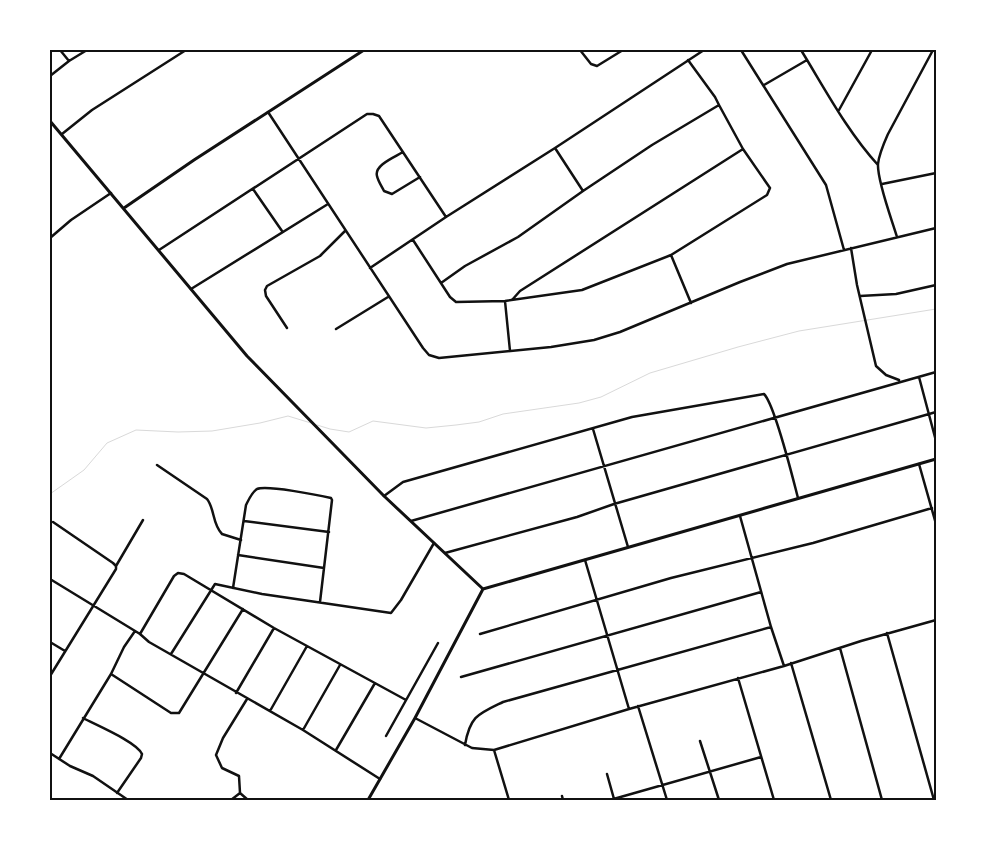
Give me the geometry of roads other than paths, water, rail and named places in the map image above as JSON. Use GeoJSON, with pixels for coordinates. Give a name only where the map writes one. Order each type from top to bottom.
{"type":"FeatureCollection","features":[{"type":"Feature","properties":{"kind":"street"},"geometry":{"type":"LineString","coordinates":[[60,50],[70,61]]}},
{"type":"Feature","properties":{"kind":"street"},"geometry":{"type":"LineString","coordinates":[[50,76],[87,50]]}},
{"type":"Feature","properties":{"kind":"street"},"geometry":{"type":"LineString","coordinates":[[62,134],[107,99],[186,50]]}},
{"type":"Feature","properties":{"kind":"street"},"geometry":{"type":"LineString","coordinates":[[124,208],[364,50]]}},
{"type":"Feature","properties":{"kind":"street"},"geometry":{"type":"LineString","coordinates":[[580,50],[591,64],[597,66],[623,50]]}},
{"type":"Feature","properties":{"kind":"street"},"geometry":{"type":"LineString","coordinates":[[369,269],[704,50]]}},
{"type":"Feature","properties":{"kind":"street"},"geometry":{"type":"LineString","coordinates":[[741,50],[826,185],[844,250]]}},
{"type":"Feature","properties":{"kind":"street"},"geometry":{"type":"LineString","coordinates":[[801,50],[838,111],[878,165]]}},
{"type":"Feature","properties":{"kind":"street"},"geometry":{"type":"LineString","coordinates":[[838,111],[872,50]]}},
{"type":"Feature","properties":{"kind":"street"},"geometry":{"type":"LineString","coordinates":[[897,237],[878,165],[882,147],[888,134],[933,50]]}},
{"type":"Feature","properties":{"kind":"street"},"geometry":{"type":"LineString","coordinates":[[413,240],[450,297],[456,302],[505,301],[582,290],[618,277],[671,255],[770,192],[770,188],[742,149],[715,97],[688,60]]}},
{"type":"Feature","properties":{"kind":"street"},"geometry":{"type":"LineString","coordinates":[[764,85],[807,60]]}},
{"type":"Feature","properties":{"kind":"street"},"geometry":{"type":"LineString","coordinates":[[441,283],[465,266],[518,237],[652,146],[719,106]]}},
{"type":"Feature","properties":{"kind":"street"},"geometry":{"type":"LineString","coordinates":[[268,112],[369,269],[423,348],[430,355],[438,358],[551,347],[594,340],[620,332],[787,264],[936,228]]}},
{"type":"Feature","properties":{"kind":"street"},"geometry":{"type":"LineString","coordinates":[[159,250],[367,114],[379,116],[446,217]]}},
{"type":"Feature","properties":{"kind":"street"},"geometry":{"type":"LineString","coordinates":[[50,120],[247,356],[384,496],[483,589]]}},
{"type":"Feature","properties":{"kind":"street"},"geometry":{"type":"LineString","coordinates":[[555,148],[584,191]]}},
{"type":"Feature","properties":{"kind":"street"},"geometry":{"type":"LineString","coordinates":[[511,300],[520,291],[742,149]]}},
{"type":"Feature","properties":{"kind":"street"},"geometry":{"type":"LineString","coordinates":[[403,152],[381,166],[377,171],[377,178],[384,191],[392,194],[420,177]]}},
{"type":"Feature","properties":{"kind":"street"},"geometry":{"type":"LineString","coordinates":[[882,184],[936,173]]}},
{"type":"Feature","properties":{"kind":"street"},"geometry":{"type":"LineString","coordinates":[[253,189],[282,231]]}},
{"type":"Feature","properties":{"kind":"street"},"geometry":{"type":"LineString","coordinates":[[50,238],[71,220],[111,193]]}},
{"type":"Feature","properties":{"kind":"street"},"geometry":{"type":"LineString","coordinates":[[191,289],[328,204]]}},
{"type":"Feature","properties":{"kind":"street"},"geometry":{"type":"LineString","coordinates":[[287,328],[266,296],[265,290],[267,286],[320,256],[345,231]]}},
{"type":"Feature","properties":{"kind":"street"},"geometry":{"type":"LineString","coordinates":[[851,248],[876,366],[886,375],[900,381]]}},
{"type":"Feature","properties":{"kind":"street"},"geometry":{"type":"LineString","coordinates":[[671,255],[692,303]]}},
{"type":"Feature","properties":{"kind":"street"},"geometry":{"type":"LineString","coordinates":[[860,296],[896,294],[936,285]]}},
{"type":"Feature","properties":{"kind":"street"},"geometry":{"type":"LineString","coordinates":[[336,329],[388,297]]}},
{"type":"Feature","properties":{"kind":"street"},"geometry":{"type":"LineString","coordinates":[[505,301],[510,350]]}},
{"type":"Feature","properties":{"kind":"street"},"geometry":{"type":"LineString","coordinates":[[411,521],[936,372]]}},
{"type":"Feature","properties":{"kind":"street"},"geometry":{"type":"LineString","coordinates":[[919,377],[936,441]]}},
{"type":"Feature","properties":{"kind":"street"},"geometry":{"type":"LineString","coordinates":[[384,496],[403,482],[632,417],[764,394],[767,397],[774,417],[799,499]]}},
{"type":"Feature","properties":{"kind":"street"},"geometry":{"type":"LineString","coordinates":[[444,553],[936,412]]}},
{"type":"Feature","properties":{"kind":"street"},"geometry":{"type":"LineString","coordinates":[[593,428],[628,548]]}},
{"type":"Feature","properties":{"kind":"street"},"geometry":{"type":"LineString","coordinates":[[368,800],[415,718],[483,589],[936,459]]}},
{"type":"Feature","properties":{"kind":"street"},"geometry":{"type":"LineString","coordinates":[[919,464],[936,524]]}},
{"type":"Feature","properties":{"kind":"street"},"geometry":{"type":"LineString","coordinates":[[157,465],[207,499],[218,530],[226,537],[241,540]]}},
{"type":"Feature","properties":{"kind":"street"},"geometry":{"type":"LineString","coordinates":[[233,588],[246,504],[250,496],[257,490],[265,488],[331,498],[329,532],[320,602]]}},
{"type":"Feature","properties":{"kind":"street"},"geometry":{"type":"LineString","coordinates":[[480,634],[671,578],[813,543],[932,508]]}},
{"type":"Feature","properties":{"kind":"street"},"geometry":{"type":"LineString","coordinates":[[740,516],[784,666]]}},
{"type":"Feature","properties":{"kind":"street"},"geometry":{"type":"LineString","coordinates":[[50,676],[94,606],[144,520]]}},
{"type":"Feature","properties":{"kind":"street"},"geometry":{"type":"LineString","coordinates":[[243,521],[329,532]]}},
{"type":"Feature","properties":{"kind":"street"},"geometry":{"type":"LineString","coordinates":[[53,522],[116,566]]}},
{"type":"Feature","properties":{"kind":"street"},"geometry":{"type":"LineString","coordinates":[[172,654],[215,584],[262,594],[390,613],[401,600],[434,543]]}},
{"type":"Feature","properties":{"kind":"street"},"geometry":{"type":"LineString","coordinates":[[238,555],[324,568]]}},
{"type":"Feature","properties":{"kind":"street"},"geometry":{"type":"LineString","coordinates":[[586,560],[629,708]]}},
{"type":"Feature","properties":{"kind":"street"},"geometry":{"type":"LineString","coordinates":[[140,634],[174,576],[178,573],[184,574],[274,628],[406,700]]}},
{"type":"Feature","properties":{"kind":"street"},"geometry":{"type":"LineString","coordinates":[[50,580],[140,634],[149,642],[303,730],[380,779]]}},
{"type":"Feature","properties":{"kind":"street"},"geometry":{"type":"LineString","coordinates":[[461,676],[761,592]]}},
{"type":"Feature","properties":{"kind":"street"},"geometry":{"type":"LineString","coordinates":[[111,674],[171,713],[179,713],[242,609]]}},
{"type":"Feature","properties":{"kind":"street"},"geometry":{"type":"LineString","coordinates":[[415,718],[472,748],[494,750],[629,708],[784,666],[887,633],[936,621]]}},
{"type":"Feature","properties":{"kind":"street"},"geometry":{"type":"LineString","coordinates":[[465,745],[468,729],[474,720],[483,711],[503,702],[771,627]]}},
{"type":"Feature","properties":{"kind":"street"},"geometry":{"type":"LineString","coordinates":[[236,693],[274,628]]}},
{"type":"Feature","properties":{"kind":"street"},"geometry":{"type":"LineString","coordinates":[[59,760],[135,631]]}},
{"type":"Feature","properties":{"kind":"street"},"geometry":{"type":"LineString","coordinates":[[887,633],[934,800]]}},
{"type":"Feature","properties":{"kind":"street"},"geometry":{"type":"LineString","coordinates":[[50,642],[65,651]]}},
{"type":"Feature","properties":{"kind":"street"},"geometry":{"type":"LineString","coordinates":[[386,736],[438,643]]}},
{"type":"Feature","properties":{"kind":"street"},"geometry":{"type":"LineString","coordinates":[[270,711],[307,646]]}},
{"type":"Feature","properties":{"kind":"street"},"geometry":{"type":"LineString","coordinates":[[840,648],[882,800]]}},
{"type":"Feature","properties":{"kind":"street"},"geometry":{"type":"LineString","coordinates":[[791,663],[831,800]]}},
{"type":"Feature","properties":{"kind":"street"},"geometry":{"type":"LineString","coordinates":[[303,730],[340,665]]}},
{"type":"Feature","properties":{"kind":"street"},"geometry":{"type":"LineString","coordinates":[[738,678],[774,800]]}},
{"type":"Feature","properties":{"kind":"street"},"geometry":{"type":"LineString","coordinates":[[336,750],[375,683]]}},
{"type":"Feature","properties":{"kind":"street"},"geometry":{"type":"LineString","coordinates":[[247,699],[223,738],[216,755],[222,768],[239,776],[240,792],[248,800]]}},
{"type":"Feature","properties":{"kind":"street"},"geometry":{"type":"LineString","coordinates":[[638,706],[667,800]]}},
{"type":"Feature","properties":{"kind":"street"},"geometry":{"type":"LineString","coordinates":[[83,718],[127,740],[141,750],[141,758],[117,793]]}},
{"type":"Feature","properties":{"kind":"street"},"geometry":{"type":"LineString","coordinates":[[700,741],[719,800]]}},
{"type":"Feature","properties":{"kind":"street"},"geometry":{"type":"LineString","coordinates":[[494,750],[509,800]]}},
{"type":"Feature","properties":{"kind":"street"},"geometry":{"type":"LineString","coordinates":[[50,754],[92,776],[128,800]]}},
{"type":"Feature","properties":{"kind":"street"},"geometry":{"type":"LineString","coordinates":[[608,774],[612,800],[761,757]]}},
{"type":"Feature","properties":{"kind":"street"},"geometry":{"type":"LineString","coordinates":[[231,800],[240,792]]}},
{"type":"Feature","properties":{"kind":"street"},"geometry":{"type":"LineString","coordinates":[[562,796],[563,800]]}},
{"type":"Feature","properties":{"kind":"waterway"},"geometry":{"type":"LineString","coordinates":[[317,425],[349,432],[373,421],[426,428],[479,422],[503,414],[579,403],[601,397],[650,373],[799,331],[936,309]]}},
{"type":"Feature","properties":{"kind":"waterway"},"geometry":{"type":"LineString","coordinates":[[50,494],[84,470],[107,443],[136,430],[212,431],[288,416],[311,423]]}}]}
